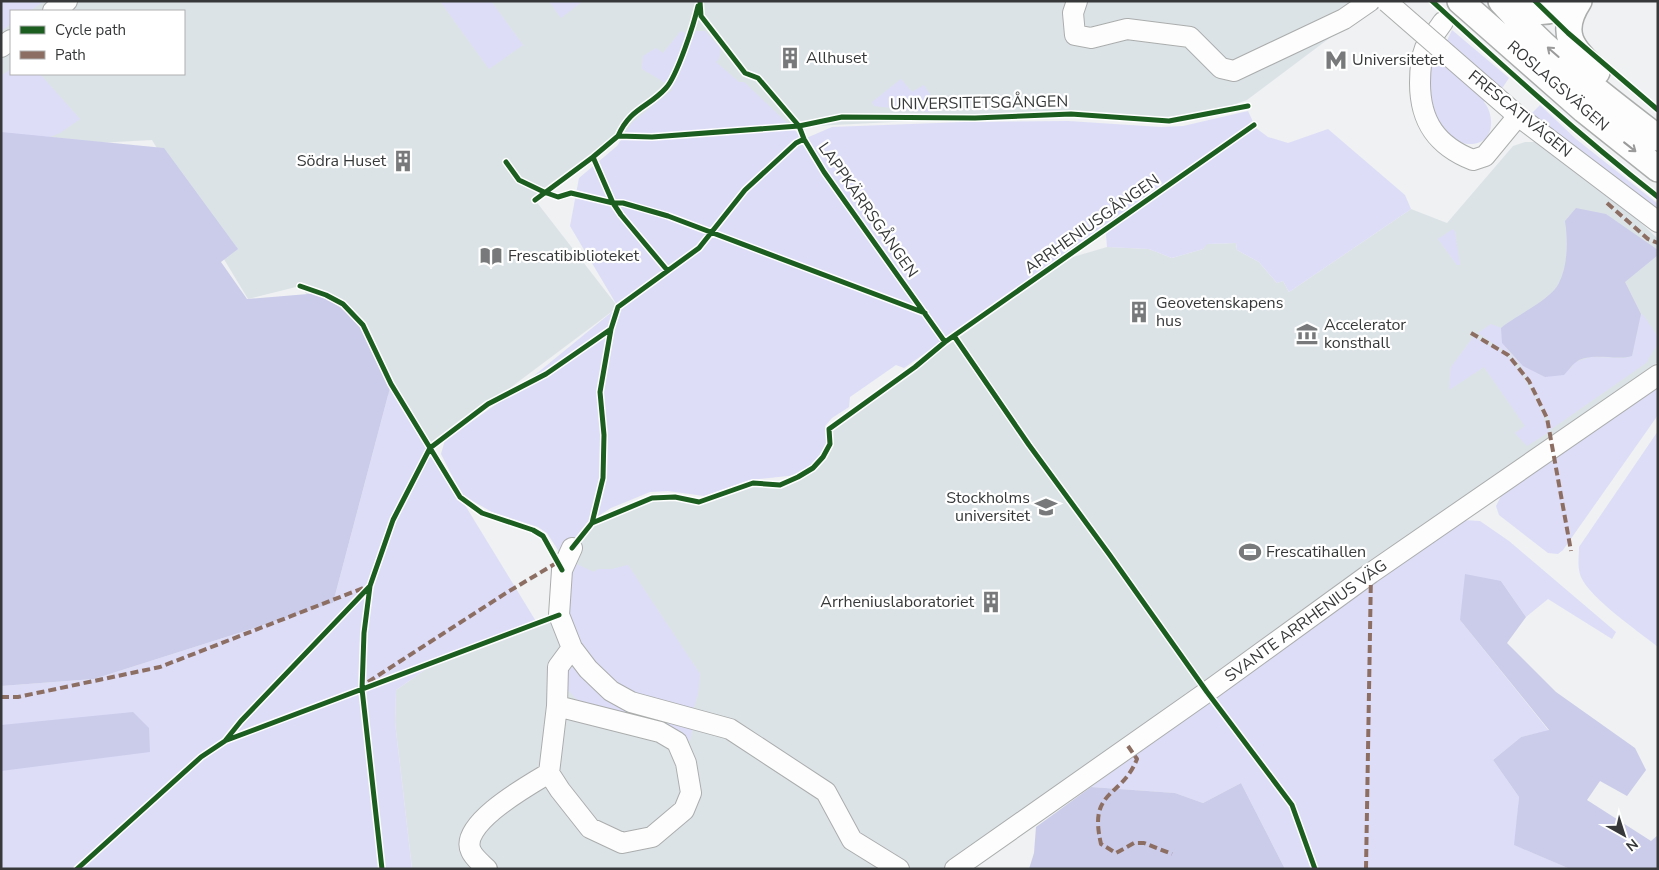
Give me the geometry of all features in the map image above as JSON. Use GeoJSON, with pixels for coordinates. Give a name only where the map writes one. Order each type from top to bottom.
{"type":"FeatureCollection","features":[{"type":"Feature","properties":{"kind":"main road","name":"ROSLAGSVÄGEN"},"geometry":{"type":"LineString","coordinates":[[1460,1],[1584,110],[1658,168]]}},
{"type":"Feature","properties":{"kind":"main road","name":"ROSLAGSVÄGEN"},"geometry":{"type":"LineString","coordinates":[[1501,1],[1530,32],[1604,97],[1658,138]]}},
{"type":"Feature","properties":{"kind":"main road"},"geometry":{"type":"LineString","coordinates":[[1512,1],[1538,13],[1556,9],[1569,1]]}},
{"type":"Feature","properties":{"kind":"main road"},"geometry":{"type":"LineString","coordinates":[[1579,1],[1573,11],[1568,27],[1568,37],[1578,54],[1631,102],[1658,131]]}},
{"type":"Feature","properties":{"kind":"street"},"geometry":{"type":"LineString","coordinates":[[54,10],[67,1]]}},
{"type":"Feature","properties":{"kind":"street"},"geometry":{"type":"LineString","coordinates":[[1078,1],[1073,13],[1076,35],[1091,38],[1127,29],[1190,37],[1220,68],[1234,71],[1344,18],[1370,1]]}},
{"type":"Feature","properties":{"kind":"street","name":"FRESCATIVÄGEN"},"geometry":{"type":"LineString","coordinates":[[1387,1],[1518,116],[1658,222]]}},
{"type":"Feature","properties":{"kind":"street"},"geometry":{"type":"LineString","coordinates":[[1442,22],[1425,49],[1420,75],[1422,107],[1436,136],[1447,148],[1473,160],[1485,156],[1491,151],[1518,116]]}},
{"type":"Feature","properties":{"kind":"street","name":"SVANTE ARRHENIUS VÄG"},"geometry":{"type":"LineString","coordinates":[[955,869],[1207,692],[1371,573],[1658,375]]}},
{"type":"Feature","properties":{"kind":"street"},"geometry":{"type":"LineString","coordinates":[[572,548],[562,570],[559,614],[572,648],[588,669],[611,691],[631,702],[730,729],[826,792],[852,840],[899,869]]}},
{"type":"Feature","properties":{"kind":"street"},"geometry":{"type":"LineString","coordinates":[[557,706],[660,732],[678,742],[686,763],[690,793],[684,810],[652,837],[622,842],[590,828],[549,773],[557,706],[558,667],[572,648]]}},
{"type":"Feature","properties":{"kind":"street"},"geometry":{"type":"LineString","coordinates":[[487,869],[470,850],[470,843],[478,824],[515,795],[549,773]]}},
{"type":"Feature","properties":{"kind":"shaded area"},"geometry":{"type":"Polygon","coordinates":[[[1,1],[44,1],[31,10],[10,10],[10,25],[1,31],[1,1]]]}},
{"type":"Feature","properties":{"kind":"shaded area"},"geometry":{"type":"Polygon","coordinates":[[[8,1],[1379,1],[1247,100],[1210,113],[1144,119],[1046,114],[721,131],[652,137],[618,136],[535,200],[618,307],[430,448],[300,286],[248,299],[152,140],[25,147],[1,128],[1,6],[8,1]]]}},
{"type":"Feature","properties":{"kind":"shaded area"},"geometry":{"type":"Polygon","coordinates":[[[440,1],[491,1],[523,45],[489,69],[440,1]]]}},
{"type":"Feature","properties":{"kind":"shaded area"},"geometry":{"type":"Polygon","coordinates":[[[549,1],[583,1],[561,18],[549,1]]]}},
{"type":"Feature","properties":{"kind":"shaded area"},"geometry":{"type":"Polygon","coordinates":[[[1452,30],[1509,78],[1501,90],[1446,43],[1452,30]]]}},
{"type":"Feature","properties":{"kind":"shaded area"},"geometry":{"type":"Polygon","coordinates":[[[681,31],[687,34],[686,36],[691,40],[696,31],[705,31],[721,49],[719,59],[716,62],[739,82],[744,82],[804,139],[832,127],[964,122],[1068,121],[1161,127],[1183,126],[1248,111],[1256,128],[1268,137],[1288,143],[1328,129],[1405,195],[1411,209],[1289,292],[1283,281],[1277,283],[1259,262],[1237,250],[1236,243],[1207,244],[1203,249],[1172,258],[1149,249],[1107,247],[1106,234],[1101,229],[904,368],[896,365],[850,397],[849,407],[832,418],[825,426],[828,440],[822,455],[812,467],[797,475],[750,480],[704,496],[668,491],[650,492],[611,508],[587,523],[561,555],[547,533],[538,527],[492,512],[462,495],[441,454],[445,440],[514,392],[618,307],[570,226],[579,178],[617,146],[632,123],[672,90],[664,82],[642,69],[643,56],[656,48],[663,53],[681,31]]]}},
{"type":"Feature","properties":{"kind":"shaded area"},"geometry":{"type":"Polygon","coordinates":[[[1434,54],[1486,100],[1484,102],[1488,108],[1491,122],[1488,135],[1484,140],[1477,143],[1463,143],[1450,136],[1439,124],[1430,105],[1429,92],[1430,72],[1434,54]]]}},
{"type":"Feature","properties":{"kind":"shaded area"},"geometry":{"type":"Polygon","coordinates":[[[10,70],[10,75],[41,75],[80,119],[60,133],[25,147],[1,140],[1,76],[10,70]]]}},
{"type":"Feature","properties":{"kind":"shaded area"},"geometry":{"type":"Polygon","coordinates":[[[901,79],[912,92],[924,85],[936,105],[930,112],[874,106],[872,102],[901,79]]]}},
{"type":"Feature","properties":{"kind":"shaded area"},"geometry":{"type":"Polygon","coordinates":[[[1540,105],[1576,139],[1658,204],[1658,214],[1530,115],[1540,105]]]}},
{"type":"Feature","properties":{"kind":"shaded area"},"geometry":{"type":"Polygon","coordinates":[[[1,132],[164,148],[238,249],[221,262],[247,299],[320,293],[360,322],[391,384],[333,603],[94,679],[1,686],[1,132]]]}},
{"type":"Feature","properties":{"kind":"shaded area","name":"Stockholms universitet"},"geometry":{"type":"Polygon","coordinates":[[[1525,142],[1537,142],[1619,202],[1658,239],[1658,362],[967,869],[412,869],[395,722],[396,690],[439,660],[559,615],[562,570],[592,523],[652,498],[675,497],[699,502],[753,483],[780,485],[798,477],[813,468],[823,457],[830,444],[829,429],[1073,257],[1107,247],[1149,249],[1172,258],[1203,249],[1206,244],[1236,243],[1237,250],[1259,262],[1277,283],[1283,281],[1289,292],[1411,209],[1447,223],[1513,146],[1525,142]]]}},
{"type":"Feature","properties":{"kind":"shaded area"},"geometry":{"type":"Polygon","coordinates":[[[1576,208],[1606,214],[1658,250],[1658,255],[1625,282],[1641,314],[1632,356],[1581,359],[1564,375],[1545,377],[1523,366],[1502,343],[1501,328],[1549,295],[1559,283],[1564,268],[1566,252],[1567,236],[1565,221],[1576,208]]]}},
{"type":"Feature","properties":{"kind":"shaded area"},"geometry":{"type":"Polygon","coordinates":[[[1453,229],[1460,265],[1457,265],[1438,239],[1453,229]]]}},
{"type":"Feature","properties":{"kind":"shaded area"},"geometry":{"type":"Polygon","coordinates":[[[1641,314],[1658,337],[1658,343],[1646,363],[1550,430],[1550,421],[1520,365],[1509,354],[1478,333],[1491,324],[1501,328],[1505,346],[1515,358],[1545,377],[1571,368],[1575,362],[1591,357],[1624,358],[1632,356],[1641,314]]]}},
{"type":"Feature","properties":{"kind":"shaded area"},"geometry":{"type":"Polygon","coordinates":[[[1474,336],[1507,356],[1526,381],[1537,402],[1549,432],[1527,446],[1515,433],[1525,426],[1484,367],[1449,390],[1451,367],[1474,336]]]}},
{"type":"Feature","properties":{"kind":"shaded area"},"geometry":{"type":"Polygon","coordinates":[[[391,384],[537,623],[439,660],[396,690],[395,722],[412,869],[1,869],[1,686],[94,679],[333,603],[391,384]]]}},
{"type":"Feature","properties":{"kind":"shaded area"},"geometry":{"type":"Polygon","coordinates":[[[1658,385],[1658,415],[1563,550],[1558,554],[1548,553],[1499,515],[1496,506],[1501,496],[1658,385]]]}},
{"type":"Feature","properties":{"kind":"shaded area"},"geometry":{"type":"Polygon","coordinates":[[[1658,431],[1658,647],[1604,605],[1586,586],[1579,570],[1579,547],[1658,431]]]}},
{"type":"Feature","properties":{"kind":"shaded area"},"geometry":{"type":"Polygon","coordinates":[[[1463,520],[1480,521],[1509,541],[1616,632],[1612,639],[1548,599],[1526,617],[1501,581],[1460,620],[1549,731],[1521,737],[1493,760],[1519,797],[1515,845],[1570,869],[1285,869],[1241,783],[1203,803],[1175,793],[1091,787],[1463,520]]]}},
{"type":"Feature","properties":{"kind":"shaded area"},"geometry":{"type":"Polygon","coordinates":[[[572,562],[594,572],[598,569],[612,569],[628,565],[700,674],[698,694],[693,710],[631,696],[604,677],[580,647],[565,610],[572,562]]]}},
{"type":"Feature","properties":{"kind":"shaded area"},"geometry":{"type":"Polygon","coordinates":[[[1465,574],[1501,581],[1526,617],[1507,643],[1556,692],[1635,748],[1646,770],[1627,796],[1600,781],[1587,800],[1651,841],[1658,835],[1658,869],[1570,869],[1514,845],[1519,797],[1493,760],[1521,737],[1549,730],[1460,620],[1465,574]]]}},
{"type":"Feature","properties":{"kind":"shaded area"},"geometry":{"type":"Polygon","coordinates":[[[570,666],[575,666],[693,725],[690,740],[685,744],[582,705],[566,688],[566,669],[570,666]]]}},
{"type":"Feature","properties":{"kind":"shaded area"},"geometry":{"type":"Polygon","coordinates":[[[133,712],[149,728],[150,752],[1,771],[1,725],[133,712]]]}},
{"type":"Feature","properties":{"kind":"shaded area"},"geometry":{"type":"Polygon","coordinates":[[[1241,783],[1285,869],[1029,869],[1034,853],[1036,827],[1091,787],[1175,793],[1203,803],[1241,783]]]}},
{"type":"Feature","properties":{"kind":"marked path"},"geometry":{"type":"LineString","coordinates":[[1607,203],[1648,239],[1658,243]]}},
{"type":"Feature","properties":{"kind":"marked path"},"geometry":{"type":"LineString","coordinates":[[1471,333],[1508,355],[1529,381],[1547,418],[1571,551]]}},
{"type":"Feature","properties":{"kind":"marked path"},"geometry":{"type":"LineString","coordinates":[[368,682],[506,593],[558,562]]}},
{"type":"Feature","properties":{"kind":"marked path"},"geometry":{"type":"LineString","coordinates":[[1366,869],[1371,573]]}},
{"type":"Feature","properties":{"kind":"marked path"},"geometry":{"type":"LineString","coordinates":[[1,697],[18,697],[160,667],[366,587]]}},
{"type":"Feature","properties":{"kind":"marked path"},"geometry":{"type":"LineString","coordinates":[[1128,746],[1137,759],[1123,781],[1102,803],[1098,826],[1101,844],[1116,853],[1134,843],[1144,843],[1172,854]]}},
{"type":"Feature","properties":{"kind":"cycle path","name":"LAPPKÄRRSGÅNGEN"},"geometry":{"type":"LineString","coordinates":[[700,1],[701,16],[745,73],[758,78],[799,126],[804,139],[824,172],[945,342]]}},
{"type":"Feature","properties":{"kind":"cycle path"},"geometry":{"type":"LineString","coordinates":[[1432,1],[1543,101],[1658,197]]}},
{"type":"Feature","properties":{"kind":"cycle path"},"geometry":{"type":"LineString","coordinates":[[1535,1],[1568,33],[1658,110]]}},
{"type":"Feature","properties":{"kind":"cycle path"},"geometry":{"type":"LineString","coordinates":[[618,136],[628,120],[659,95],[670,82],[685,49],[698,6]]}},
{"type":"Feature","properties":{"kind":"cycle path","name":"UNIVERSITETSGÅNGEN"},"geometry":{"type":"LineString","coordinates":[[667,270],[613,203],[593,157],[618,136],[652,137],[799,126],[842,117],[975,118],[1071,114],[1169,121],[1248,106]]}},
{"type":"Feature","properties":{"kind":"cycle path","name":"ARRHENIUSGÅNGEN"},"geometry":{"type":"LineString","coordinates":[[572,548],[592,523],[652,498],[675,497],[699,502],[753,483],[780,485],[813,468],[823,457],[830,444],[829,429],[915,367],[945,342],[1254,125]]}},
{"type":"Feature","properties":{"kind":"cycle path"},"geometry":{"type":"LineString","coordinates":[[382,869],[362,689],[364,633],[370,586],[393,520],[430,448],[488,404],[546,374],[611,329],[618,307],[699,248],[745,190],[796,143],[804,139]]}},
{"type":"Feature","properties":{"kind":"cycle path"},"geometry":{"type":"LineString","coordinates":[[535,200],[593,157]]}},
{"type":"Feature","properties":{"kind":"cycle path"},"geometry":{"type":"LineString","coordinates":[[506,162],[519,180],[544,192],[558,197],[571,193],[613,203],[623,203],[668,216],[925,313]]}},
{"type":"Feature","properties":{"kind":"cycle path"},"geometry":{"type":"LineString","coordinates":[[300,286],[326,295],[343,304],[363,325],[391,384],[460,497],[482,513],[533,530],[543,536],[562,570]]}},
{"type":"Feature","properties":{"kind":"cycle path"},"geometry":{"type":"LineString","coordinates":[[592,523],[603,478],[604,435],[600,392],[611,329]]}},
{"type":"Feature","properties":{"kind":"cycle path"},"geometry":{"type":"LineString","coordinates":[[954,336],[1029,445],[1207,692],[1292,805],[1315,869]]}},
{"type":"Feature","properties":{"kind":"cycle path"},"geometry":{"type":"LineString","coordinates":[[77,869],[201,757],[225,741],[241,721],[370,586]]}},
{"type":"Feature","properties":{"kind":"cycle path"},"geometry":{"type":"LineString","coordinates":[[227,740],[559,615]]}},
{"type":"Feature","properties":{"kind":"place","name":"Allhuset"},"geometry":{"type":"Point","coordinates":[790,58]}},
{"type":"Feature","properties":{"kind":"place","name":"Universitetet"},"geometry":{"type":"Point","coordinates":[1336,60]}},
{"type":"Feature","properties":{"kind":"place","name":"Södra Huset"},"geometry":{"type":"Point","coordinates":[403,161]}},
{"type":"Feature","properties":{"kind":"place","name":"Frescatibiblioteket"},"geometry":{"type":"Point","coordinates":[491,256]}},
{"type":"Feature","properties":{"kind":"place","name":"Geovetenskapens hus"},"geometry":{"type":"Point","coordinates":[1139,312]}},
{"type":"Feature","properties":{"kind":"place","name":"Accelerator konsthall"},"geometry":{"type":"Point","coordinates":[1307,334]}},
{"type":"Feature","properties":{"kind":"place","name":"Stockholms universitet"},"geometry":{"type":"Point","coordinates":[1046,507]}},
{"type":"Feature","properties":{"kind":"place","name":"Frescatihallen"},"geometry":{"type":"Point","coordinates":[1250,552]}},
{"type":"Feature","properties":{"kind":"place","name":"Arrheniuslaboratoriet"},"geometry":{"type":"Point","coordinates":[991,602]}}]}
